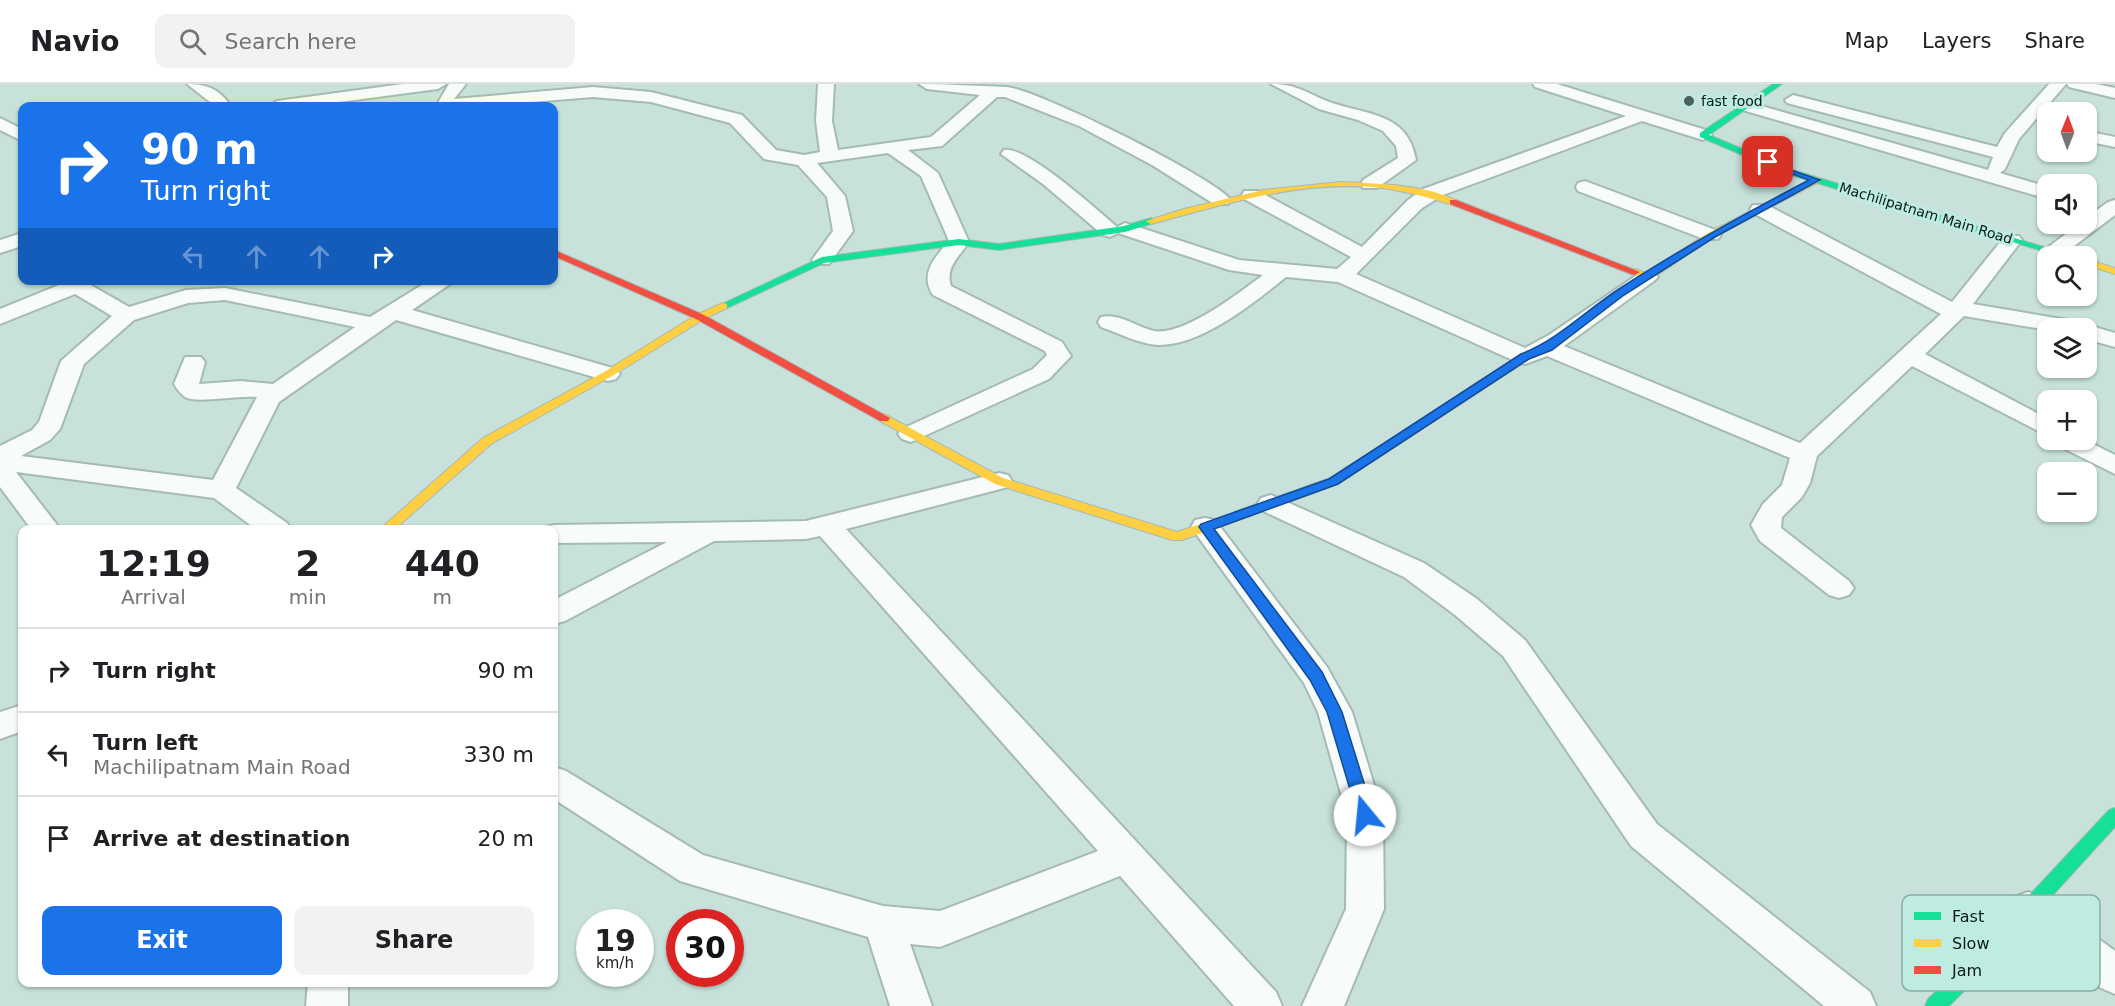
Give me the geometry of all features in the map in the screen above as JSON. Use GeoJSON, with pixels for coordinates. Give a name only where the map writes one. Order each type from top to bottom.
{"type":"FeatureCollection","features":[{"type":"Feature","properties":{"kind":"street"},"geometry":{"type":"LineString","coordinates":[[195,84],[220,102]]}},
{"type":"Feature","properties":{"kind":"street"},"geometry":{"type":"LineString","coordinates":[[330,84],[340,99]]}},
{"type":"Feature","properties":{"kind":"street"},"geometry":{"type":"LineString","coordinates":[[283,102],[291,97],[340,99],[438,84]]}},
{"type":"Feature","properties":{"kind":"street"},"geometry":{"type":"LineString","coordinates":[[445,102],[450,92],[458,84]]}},
{"type":"Feature","properties":{"kind":"street"},"geometry":{"type":"LineString","coordinates":[[826,84],[824,121],[830,156]]}},
{"type":"Feature","properties":{"kind":"street"},"geometry":{"type":"LineString","coordinates":[[927,84],[999,92],[1085,122],[1158,161],[1221,200]]}},
{"type":"Feature","properties":{"kind":"street"},"geometry":{"type":"LineString","coordinates":[[486,102],[593,92],[651,97],[736,119],[770,155],[804,159],[936,142],[999,92],[1024,84]]}},
{"type":"Feature","properties":{"kind":"street"},"geometry":{"type":"LineString","coordinates":[[1279,84],[1316,94],[1325,106],[1380,121],[1406,147],[1407,160],[1370,184]]}},
{"type":"Feature","properties":{"kind":"street"},"geometry":{"type":"LineString","coordinates":[[1541,84],[1582,95],[1703,135],[1772,89],[2003,154]]}},
{"type":"Feature","properties":{"kind":"street"},"geometry":{"type":"LineString","coordinates":[[1582,95],[1598,84]]}},
{"type":"Feature","properties":{"kind":"street"},"geometry":{"type":"LineString","coordinates":[[1992,177],[2011,137],[2058,84]]}},
{"type":"Feature","properties":{"kind":"street"},"geometry":{"type":"LineString","coordinates":[[2075,84],[2115,93]]}},
{"type":"Feature","properties":{"kind":"street"},"geometry":{"type":"LineString","coordinates":[[1745,106],[2037,190]]}},
{"type":"Feature","properties":{"kind":"street"},"geometry":{"type":"LineString","coordinates":[[1342,276],[1415,204],[1432,194],[1644,115]]}},
{"type":"Feature","properties":{"kind":"street"},"geometry":{"type":"LineString","coordinates":[[2025,121],[2037,124]]}},
{"type":"Feature","properties":{"kind":"street","name":"Machilipatnam Main Road"},"geometry":{"type":"LineString","coordinates":[[1703,135],[1790,172],[2037,247]]}},
{"type":"Feature","properties":{"kind":"street"},"geometry":{"type":"LineString","coordinates":[[2097,138],[2115,142]]}},
{"type":"Feature","properties":{"kind":"street"},"geometry":{"type":"LineString","coordinates":[[891,147],[929,173],[946,207],[959,242]]}},
{"type":"Feature","properties":{"kind":"street"},"geometry":{"type":"LineString","coordinates":[[1010,154],[1050,180],[1117,230],[1236,266],[1342,276],[1525,357]]}},
{"type":"Feature","properties":{"kind":"street"},"geometry":{"type":"LineString","coordinates":[[804,159],[836,196],[843,231],[822,260]]}},
{"type":"Feature","properties":{"kind":"street"},"geometry":{"type":"LineString","coordinates":[[558,255],[700,317],[999,481],[1177,537],[1334,481],[1525,357],[1548,348],[1620,293],[1711,235],[1816,180]]}},
{"type":"Feature","properties":{"kind":"street"},"geometry":{"type":"LineString","coordinates":[[391,525],[487,441],[608,374],[700,317],[822,260],[959,242],[999,247],[1117,230],[1221,200],[1339,184],[1370,184],[1432,194],[1647,277]]}},
{"type":"Feature","properties":{"kind":"street"},"geometry":{"type":"LineString","coordinates":[[1585,187],[1711,235]]}},
{"type":"Feature","properties":{"kind":"street"},"geometry":{"type":"LineString","coordinates":[[1251,195],[1364,256]]}},
{"type":"Feature","properties":{"kind":"street"},"geometry":{"type":"LineString","coordinates":[[2097,206],[2113,210]]}},
{"type":"Feature","properties":{"kind":"street"},"geometry":{"type":"LineString","coordinates":[[1760,209],[1957,311],[2037,323]]}},
{"type":"Feature","properties":{"kind":"street"},"geometry":{"type":"LineString","coordinates":[[2070,246],[2113,210]]}},
{"type":"Feature","properties":{"kind":"street"},"geometry":{"type":"LineString","coordinates":[[1839,588],[1770,534],[1765,525],[1768,514],[1792,490],[1800,474],[1804,454],[1957,311],[2012,240]]}},
{"type":"Feature","properties":{"kind":"street"},"geometry":{"type":"LineString","coordinates":[[911,434],[1041,374],[1059,356],[1054,347],[1046,341],[942,290],[936,279],[938,267],[959,242]]}},
{"type":"Feature","properties":{"kind":"street"},"geometry":{"type":"LineString","coordinates":[[2097,265],[2115,271]]}},
{"type":"Feature","properties":{"kind":"street"},"geometry":{"type":"LineString","coordinates":[[1109,322],[1157,338],[1172,337],[1252,295],[1282,270]]}},
{"type":"Feature","properties":{"kind":"street"},"geometry":{"type":"LineString","coordinates":[[0,317],[67,285]]}},
{"type":"Feature","properties":{"kind":"street"},"geometry":{"type":"LineString","coordinates":[[74,285],[126,315]]}},
{"type":"Feature","properties":{"kind":"street"},"geometry":{"type":"LineString","coordinates":[[221,490],[269,398],[383,318],[438,285]]}},
{"type":"Feature","properties":{"kind":"street"},"geometry":{"type":"LineString","coordinates":[[0,460],[40,435],[51,424],[73,361],[126,315],[186,297],[225,294],[383,318],[608,374]]}},
{"type":"Feature","properties":{"kind":"street"},"geometry":{"type":"LineString","coordinates":[[2097,335],[2115,340]]}},
{"type":"Feature","properties":{"kind":"street"},"geometry":{"type":"LineString","coordinates":[[1548,348],[1804,454]]}},
{"type":"Feature","properties":{"kind":"street"},"geometry":{"type":"LineString","coordinates":[[1910,355],[2037,423]]}},
{"type":"Feature","properties":{"kind":"street"},"geometry":{"type":"LineString","coordinates":[[193,362],[186,384],[193,392],[241,388],[276,392]]}},
{"type":"Feature","properties":{"kind":"street"},"geometry":{"type":"LineString","coordinates":[[2085,450],[2115,466]]}},
{"type":"Feature","properties":{"kind":"street"},"geometry":{"type":"LineString","coordinates":[[0,460],[221,490],[271,525]]}},
{"type":"Feature","properties":{"kind":"street"},"geometry":{"type":"LineString","coordinates":[[0,469],[43,525]]}},
{"type":"Feature","properties":{"kind":"street"},"geometry":{"type":"LineString","coordinates":[[558,534],[806,530],[999,481]]}},
{"type":"Feature","properties":{"kind":"street"},"geometry":{"type":"LineString","coordinates":[[1271,504],[1414,570],[1466,607],[1514,648],[1644,835],[1855,1006]]}},
{"type":"Feature","properties":{"kind":"street"},"geometry":{"type":"LineString","coordinates":[[826,525],[1261,1006]]}},
{"type":"Feature","properties":{"kind":"street"},"geometry":{"type":"LineString","coordinates":[[1206,527],[1316,676],[1335,712],[1365,815],[1365,909],[1323,1006]]}},
{"type":"Feature","properties":{"kind":"street"},"geometry":{"type":"LineString","coordinates":[[558,611],[712,531]]}},
{"type":"Feature","properties":{"kind":"street"},"geometry":{"type":"LineString","coordinates":[[0,726],[18,719]]}},
{"type":"Feature","properties":{"kind":"street"},"geometry":{"type":"LineString","coordinates":[[558,784],[693,869],[883,924],[939,929],[1126,857]]}},
{"type":"Feature","properties":{"kind":"street"},"geometry":{"type":"LineString","coordinates":[[2041,895],[2115,815]]}},
{"type":"Feature","properties":{"kind":"street"},"geometry":{"type":"LineString","coordinates":[[883,924],[911,1006]]}},
{"type":"Feature","properties":{"kind":"street"},"geometry":{"type":"LineString","coordinates":[[2100,964],[2115,975]]}},
{"type":"Feature","properties":{"kind":"street"},"geometry":{"type":"LineString","coordinates":[[327,1006],[328,987]]}},
{"type":"Feature","properties":{"kind":"street"},"geometry":{"type":"LineString","coordinates":[[1935,1006],[1949,991]]}},
{"type":"Feature","properties":{"kind":"traffic: fast"},"geometry":{"type":"LineString","coordinates":[[1778,84],[1703,135],[1790,172],[2037,247]]}},
{"type":"Feature","properties":{"kind":"traffic: fast"},"geometry":{"type":"LineString","coordinates":[[723,306],[822,260],[959,242],[999,247],[1125,229],[1151,221]]}},
{"type":"Feature","properties":{"kind":"traffic: fast"},"geometry":{"type":"LineString","coordinates":[[1239,515],[1334,481],[1525,357]]}},
{"type":"Feature","properties":{"kind":"traffic: fast"},"geometry":{"type":"LineString","coordinates":[[2041,895],[2115,815]]}},
{"type":"Feature","properties":{"kind":"traffic: fast"},"geometry":{"type":"LineString","coordinates":[[1935,1006],[1950,991]]}},
{"type":"Feature","properties":{"kind":"traffic: slow"},"geometry":{"type":"LineString","coordinates":[[1635,272],[1647,277],[1711,235],[1816,180]]}},
{"type":"Feature","properties":{"kind":"traffic: slow"},"geometry":{"type":"LineString","coordinates":[[1151,221],[1263,193],[1341,184],[1379,185],[1417,191],[1453,202]]}},
{"type":"Feature","properties":{"kind":"traffic: slow"},"geometry":{"type":"LineString","coordinates":[[2097,265],[2115,271]]}},
{"type":"Feature","properties":{"kind":"traffic: slow"},"geometry":{"type":"LineString","coordinates":[[391,525],[487,441],[608,374],[700,317],[723,306]]}},
{"type":"Feature","properties":{"kind":"traffic: slow"},"geometry":{"type":"LineString","coordinates":[[884,418],[999,481],[1177,537],[1239,515]]}},
{"type":"Feature","properties":{"kind":"traffic: jam"},"geometry":{"type":"LineString","coordinates":[[1453,202],[1635,272]]}},
{"type":"Feature","properties":{"kind":"traffic: jam"},"geometry":{"type":"LineString","coordinates":[[558,255],[700,317],[884,418]]}},
{"type":"Feature","properties":{"kind":"place","name":"fast food"},"geometry":{"type":"Point","coordinates":[1689,101]}},
{"type":"Feature","properties":{"kind":"route"},"geometry":{"type":"LineString","coordinates":[[1365,815],[1335,712],[1316,676],[1206,527],[1334,481],[1525,357],[1548,348],[1620,293],[1711,235],[1816,180],[1768,162]]}}]}
